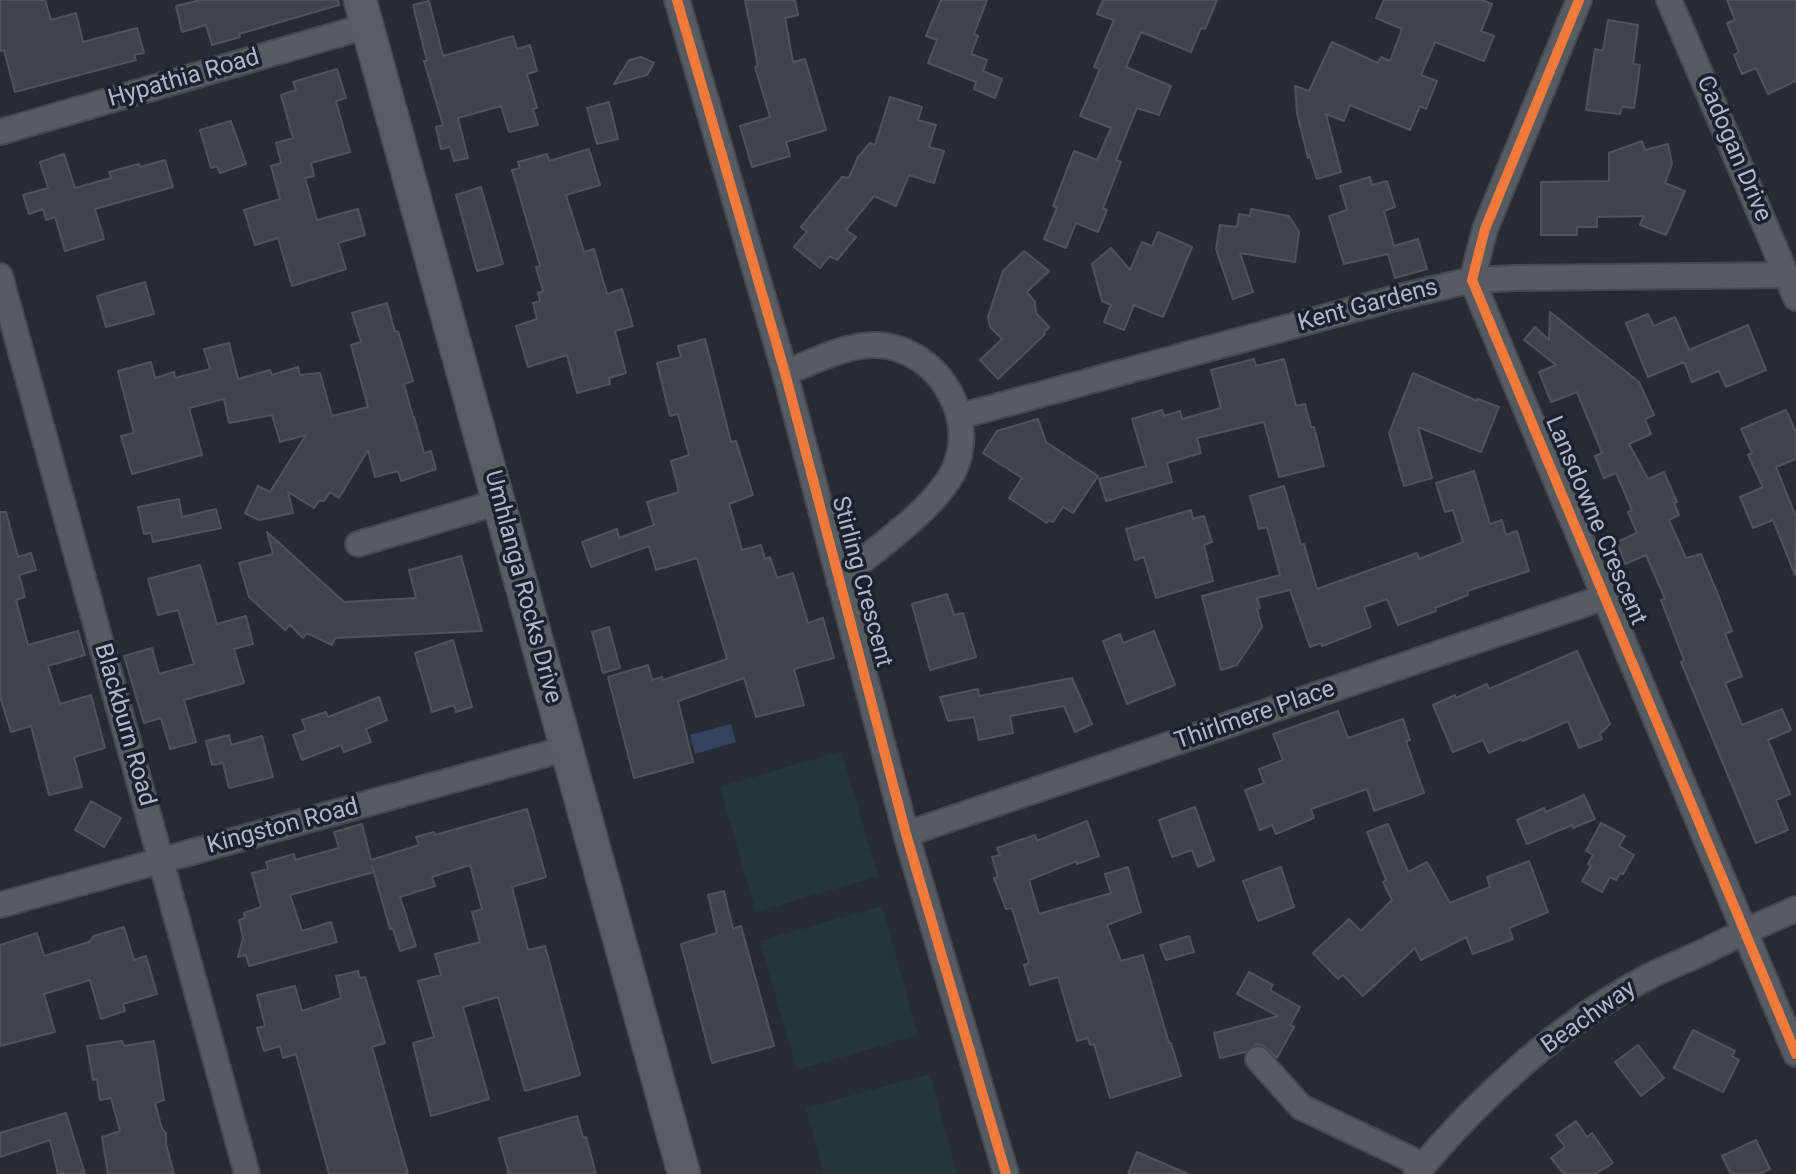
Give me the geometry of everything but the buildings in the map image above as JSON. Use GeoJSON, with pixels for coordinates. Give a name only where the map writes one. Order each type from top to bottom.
{"type":"FeatureCollection","features":[{"type":"Feature","properties":{"kind":"main road","name":"Umhlanga Rocks Drive"},"geometry":{"type":"LineString","coordinates":[[364,13],[684,1174]]}},
{"type":"Feature","properties":{"kind":"street","name":"Stirling Crescent"},"geometry":{"type":"LineString","coordinates":[[677,0],[785,373],[906,834],[1006,1174]]}},
{"type":"Feature","properties":{"kind":"street"},"geometry":{"type":"LineString","coordinates":[[1472,280],[1485,229],[1579,0]]}},
{"type":"Feature","properties":{"kind":"street","name":"Cadogan Drive"},"geometry":{"type":"LineString","coordinates":[[1669,0],[1796,298]]}},
{"type":"Feature","properties":{"kind":"street","name":"Hypathia Road"},"geometry":{"type":"LineString","coordinates":[[0,132],[364,13]]}},
{"type":"Feature","properties":{"kind":"street","name":"Kent Gardens"},"geometry":{"type":"LineString","coordinates":[[961,416],[1385,300],[1472,280],[1786,275]]}},
{"type":"Feature","properties":{"kind":"street","name":"Blackburn Road"},"geometry":{"type":"LineString","coordinates":[[0,276],[247,1174]]}},
{"type":"Feature","properties":{"kind":"street","name":"Lansdowne Crescent"},"geometry":{"type":"LineString","coordinates":[[1472,280],[1796,1054]]}},
{"type":"Feature","properties":{"kind":"street"},"geometry":{"type":"LineString","coordinates":[[785,373],[847,349],[877,345],[911,356],[932,369],[950,392],[961,416],[961,450],[950,477],[931,502],[839,581]]}},
{"type":"Feature","properties":{"kind":"street"},"geometry":{"type":"LineString","coordinates":[[358,544],[499,502]]}},
{"type":"Feature","properties":{"kind":"street","name":"Thirlmere Place"},"geometry":{"type":"LineString","coordinates":[[906,834],[1605,597]]}},
{"type":"Feature","properties":{"kind":"street","name":"Kingston Road"},"geometry":{"type":"LineString","coordinates":[[0,905],[565,749]]}},
{"type":"Feature","properties":{"kind":"street","name":"Beachway"},"geometry":{"type":"LineString","coordinates":[[1420,1169],[1457,1126],[1505,1080],[1609,1000],[1646,978],[1743,931],[1796,909]]}},
{"type":"Feature","properties":{"kind":"street"},"geometry":{"type":"LineString","coordinates":[[1258,1059],[1301,1107],[1420,1169]]}},
{"type":"Feature","properties":{"kind":"shaded area"},"geometry":{"type":"Polygon","coordinates":[[[841,751],[878,876],[756,912],[720,787],[841,751]]]}},
{"type":"Feature","properties":{"kind":"shaded area"},"geometry":{"type":"Polygon","coordinates":[[[882,906],[918,1035],[797,1070],[760,941],[882,906]]]}},
{"type":"Feature","properties":{"kind":"shaded area"},"geometry":{"type":"Polygon","coordinates":[[[930,1074],[957,1174],[824,1174],[806,1108],[930,1074]]]}},
{"type":"Feature","properties":{"kind":"water"},"geometry":{"type":"Polygon","coordinates":[[[731,724],[736,742],[695,754],[690,735],[731,724]]]}},
{"type":"Feature","properties":{"kind":"cycle path"},"geometry":{"type":"LineString","coordinates":[[677,0],[785,373],[906,834],[1006,1174]]}},
{"type":"Feature","properties":{"kind":"cycle path"},"geometry":{"type":"LineString","coordinates":[[1579,0],[1485,229],[1472,280],[1796,1054]]}}]}
